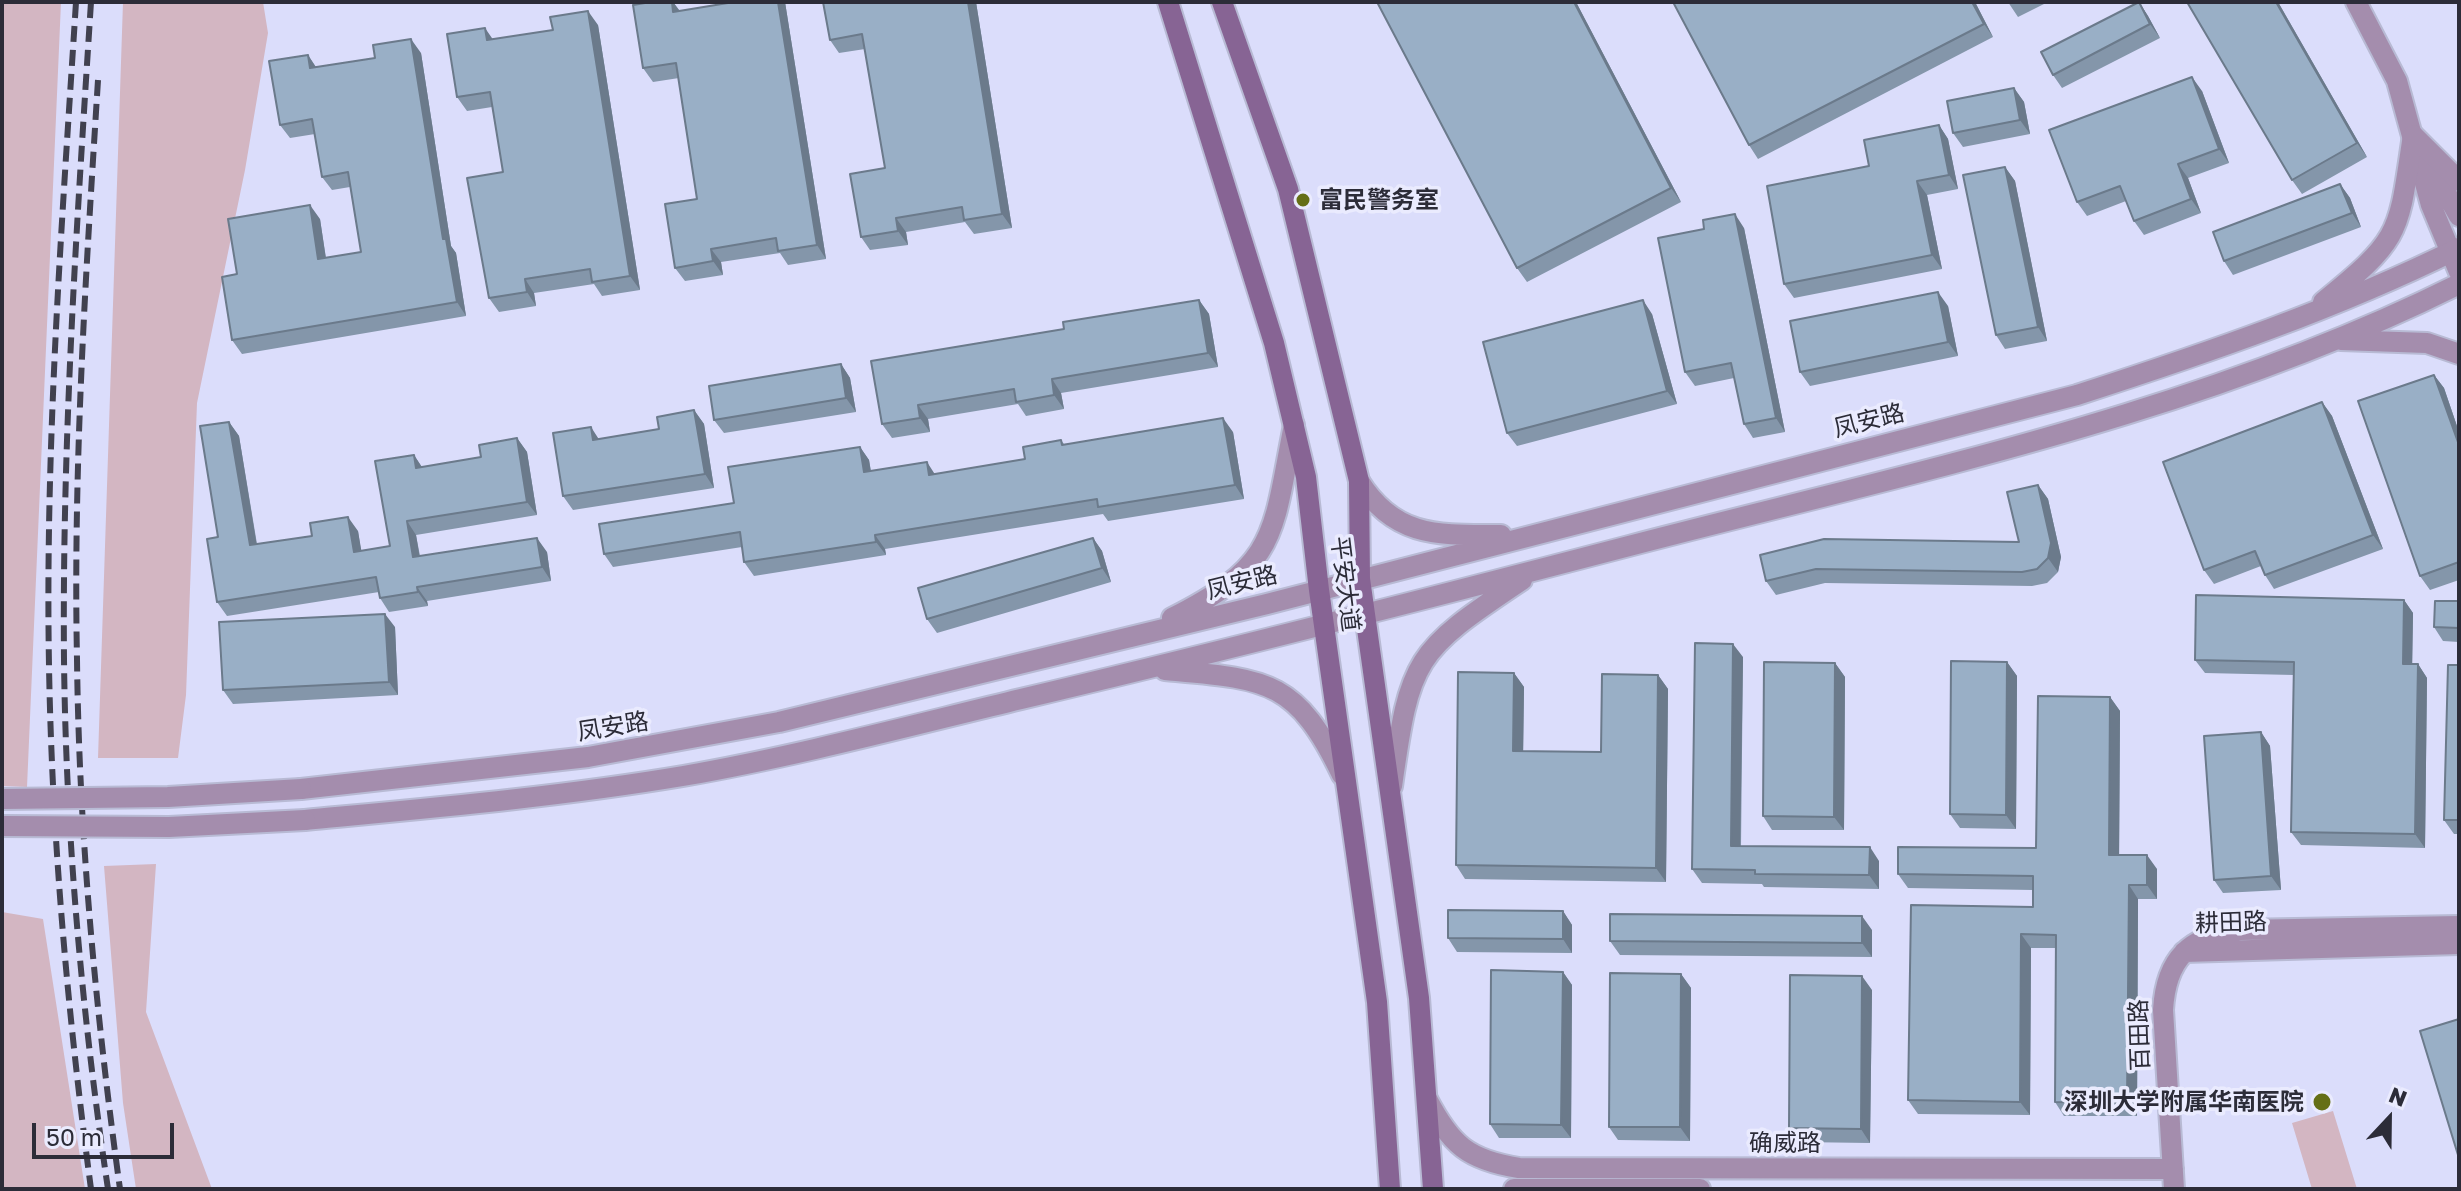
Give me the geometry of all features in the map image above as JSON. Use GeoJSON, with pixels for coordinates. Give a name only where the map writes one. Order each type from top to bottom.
{"type":"FeatureCollection","features":[{"type":"Feature","properties":{"kind":"main road","name":"平安大道"},"geometry":{"type":"LineString","coordinates":[[1168,2],[1274,343],[1306,477],[1377,1002],[1390,1189]]}},
{"type":"Feature","properties":{"kind":"main road","name":"平安大道"},"geometry":{"type":"LineString","coordinates":[[1222,2],[1288,189],[1359,481],[1360,579],[1419,998],[1433,1189]]}},
{"type":"Feature","properties":{"kind":"street"},"geometry":{"type":"LineString","coordinates":[[2356,2],[2397,81],[2431,205],[2455,250],[2459,272]]}},
{"type":"Feature","properties":{"kind":"street"},"geometry":{"type":"LineString","coordinates":[[2413,135],[2459,181]]}},
{"type":"Feature","properties":{"kind":"street"},"geometry":{"type":"LineString","coordinates":[[2413,135],[2459,216]]}},
{"type":"Feature","properties":{"kind":"street"},"geometry":{"type":"LineString","coordinates":[[2306,316],[2371,263],[2390,240],[2402,213],[2413,135]]}},
{"type":"Feature","properties":{"kind":"street","name":"凤安路"},"geometry":{"type":"LineString","coordinates":[[2,799],[168,797],[301,789],[493,770],[679,742],[779,722],[1319,590],[2077,395],[2306,316],[2455,250]]}},
{"type":"Feature","properties":{"kind":"street"},"geometry":{"type":"LineString","coordinates":[[2,826],[169,827],[305,820],[495,802],[686,775],[786,756],[1324,626],[2039,439],[2149,406],[2333,340],[2459,284]]}},
{"type":"Feature","properties":{"kind":"street"},"geometry":{"type":"LineString","coordinates":[[2333,340],[2427,343],[2459,354]]}},
{"type":"Feature","properties":{"kind":"street"},"geometry":{"type":"LineString","coordinates":[[1141,634],[1224,591],[1251,566],[1274,522],[1294,425]]}},
{"type":"Feature","properties":{"kind":"street"},"geometry":{"type":"LineString","coordinates":[[1359,481],[1377,506],[1418,530],[1450,535],[1533,535]]}},
{"type":"Feature","properties":{"kind":"street"},"geometry":{"type":"LineString","coordinates":[[1391,794],[1403,708],[1424,657],[1446,631],[1534,571]]}},
{"type":"Feature","properties":{"kind":"street"},"geometry":{"type":"LineString","coordinates":[[1149,669],[1239,677],[1278,691],[1298,704],[1314,722],[1346,782]]}},
{"type":"Feature","properties":{"kind":"street","name":"耕田路"},"geometry":{"type":"LineString","coordinates":[[2184,952],[2198,940],[2217,933],[2240,930],[2459,926]]}},
{"type":"Feature","properties":{"kind":"street","name":"耕田路"},"geometry":{"type":"LineString","coordinates":[[2184,952],[2459,944]]}},
{"type":"Feature","properties":{"kind":"street","name":"百田路"},"geometry":{"type":"LineString","coordinates":[[2165,1189],[2173,1179],[2165,987],[2172,966],[2184,952]]}},
{"type":"Feature","properties":{"kind":"street","name":"确威路"},"geometry":{"type":"LineString","coordinates":[[1427,1099],[1444,1130],[1463,1150],[1488,1163],[1519,1168],[2173,1179]]}},
{"type":"Feature","properties":{"kind":"street"},"geometry":{"type":"LineString","coordinates":[[1514,1189],[1700,1189]]}},
{"type":"Feature","properties":{"kind":"shaded area"},"geometry":{"type":"Polygon","coordinates":[[[2,2],[61,2],[27,787],[2,786],[2,2]]]}},
{"type":"Feature","properties":{"kind":"shaded area"},"geometry":{"type":"Polygon","coordinates":[[[123,2],[263,2],[268,33],[245,170],[197,403],[186,695],[178,758],[98,758],[123,2]]]}},
{"type":"Feature","properties":{"kind":"shaded area"},"geometry":{"type":"Polygon","coordinates":[[[156,864],[146,1012],[212,1189],[136,1189],[123,1103],[104,866],[156,864]]]}},
{"type":"Feature","properties":{"kind":"shaded area"},"geometry":{"type":"Polygon","coordinates":[[[2,912],[43,919],[85,1189],[2,1189],[2,912]]]}},
{"type":"Feature","properties":{"kind":"shaded area"},"geometry":{"type":"Polygon","coordinates":[[[2333,1111],[2357,1189],[2312,1189],[2292,1123],[2333,1111]]]}},
{"type":"Feature","properties":{"kind":"building"},"geometry":{"type":"Polygon","coordinates":[[[672,2],[673,12],[734,2],[778,2],[817,245],[778,251],[776,238],[711,249],[713,261],[675,268],[665,204],[697,199],[676,63],[643,68],[633,5],[672,2]]]}},
{"type":"Feature","properties":{"kind":"building"},"geometry":{"type":"Polygon","coordinates":[[[823,2],[968,2],[1002,214],[964,220],[962,207],[896,218],[898,231],[861,237],[850,174],[885,168],[862,34],[830,40],[823,2]]]}},
{"type":"Feature","properties":{"kind":"building"},"geometry":{"type":"Polygon","coordinates":[[[1377,2],[1574,2],[1671,188],[1517,268],[1377,2]]]}},
{"type":"Feature","properties":{"kind":"building"},"geometry":{"type":"Polygon","coordinates":[[[1673,2],[1972,2],[1984,24],[1749,145],[1673,2]]]}},
{"type":"Feature","properties":{"kind":"building"},"geometry":{"type":"Polygon","coordinates":[[[2139,2],[2150,24],[2053,75],[2041,52],[2139,2]]]}},
{"type":"Feature","properties":{"kind":"building"},"geometry":{"type":"Polygon","coordinates":[[[2187,2],[2276,2],[2357,143],[2292,180],[2187,2]]]}},
{"type":"Feature","properties":{"kind":"building"},"geometry":{"type":"Polygon","coordinates":[[[588,11],[630,276],[592,282],[590,269],[525,279],[527,292],[489,298],[467,178],[503,172],[490,92],[457,97],[447,34],[485,28],[487,40],[553,30],[550,17],[588,11]]]}},
{"type":"Feature","properties":{"kind":"building"},"geometry":{"type":"Polygon","coordinates":[[[411,39],[443,239],[446,239],[457,302],[232,340],[222,277],[237,274],[228,219],[310,205],[318,259],[361,252],[348,172],[322,177],[312,119],[280,125],[269,61],[308,55],[310,68],[375,58],[373,45],[411,39]]]}},
{"type":"Feature","properties":{"kind":"building"},"geometry":{"type":"Polygon","coordinates":[[[2192,77],[2219,149],[2178,164],[2191,199],[2134,221],[2120,186],[2077,202],[2049,130],[2192,77]]]}},
{"type":"Feature","properties":{"kind":"building"},"geometry":{"type":"Polygon","coordinates":[[[2014,88],[2020,120],[1953,133],[1947,101],[2014,88]]]}},
{"type":"Feature","properties":{"kind":"building"},"geometry":{"type":"Polygon","coordinates":[[[1939,125],[1949,175],[1917,181],[1932,255],[1784,284],[1767,186],[1869,166],[1864,140],[1939,125]]]}},
{"type":"Feature","properties":{"kind":"building"},"geometry":{"type":"Polygon","coordinates":[[[2005,167],[2038,327],[1996,335],[1963,175],[2005,167]]]}},
{"type":"Feature","properties":{"kind":"building"},"geometry":{"type":"Polygon","coordinates":[[[2340,184],[2352,213],[2224,261],[2213,232],[2340,184]]]}},
{"type":"Feature","properties":{"kind":"building"},"geometry":{"type":"Polygon","coordinates":[[[1735,214],[1776,418],[1744,424],[1731,363],[1685,372],[1658,238],[1704,229],[1703,220],[1735,214]]]}},
{"type":"Feature","properties":{"kind":"building"},"geometry":{"type":"Polygon","coordinates":[[[1938,292],[1948,342],[1800,372],[1790,321],[1938,292]]]}},
{"type":"Feature","properties":{"kind":"building"},"geometry":{"type":"Polygon","coordinates":[[[1199,300],[1208,353],[1052,379],[1054,395],[1016,402],[1014,389],[918,405],[920,418],[882,424],[871,361],[1064,329],[1063,322],[1199,300]]]}},
{"type":"Feature","properties":{"kind":"building"},"geometry":{"type":"Polygon","coordinates":[[[1643,300],[1667,391],[1507,433],[1483,342],[1643,300]]]}},
{"type":"Feature","properties":{"kind":"building"},"geometry":{"type":"Polygon","coordinates":[[[841,364],[846,398],[714,420],[709,386],[841,364]]]}},
{"type":"Feature","properties":{"kind":"building"},"geometry":{"type":"Polygon","coordinates":[[[2434,375],[2459,445],[2459,562],[2420,576],[2358,401],[2434,375]]]}},
{"type":"Feature","properties":{"kind":"building"},"geometry":{"type":"Polygon","coordinates":[[[2322,402],[2373,535],[2265,575],[2255,551],[2204,570],[2163,462],[2322,402]]]}},
{"type":"Feature","properties":{"kind":"building"},"geometry":{"type":"Polygon","coordinates":[[[694,410],[705,474],[563,496],[553,433],[591,427],[593,440],[659,429],[657,417],[694,410]]]}},
{"type":"Feature","properties":{"kind":"building"},"geometry":{"type":"Polygon","coordinates":[[[1223,418],[1235,485],[1098,507],[1097,499],[875,535],[876,542],[744,562],[740,532],[604,554],[599,524],[734,503],[728,467],[860,447],[864,472],[927,462],[929,475],[1025,459],[1023,447],[1061,440],[1062,445],[1223,418]]]}},
{"type":"Feature","properties":{"kind":"building"},"geometry":{"type":"Polygon","coordinates":[[[229,422],[250,545],[312,536],[310,523],[348,517],[354,552],[390,546],[375,461],[414,455],[416,468],[481,457],[479,445],[517,438],[527,502],[407,521],[413,557],[537,538],[542,567],[417,587],[418,592],[380,598],[376,577],[217,602],[207,539],[218,537],[200,426],[229,422]]]}},
{"type":"Feature","properties":{"kind":"building"},"geometry":{"type":"Polygon","coordinates":[[[2038,485],[2051,543],[2048,558],[2037,569],[2022,572],[1816,569],[1766,581],[1760,555],[1824,539],[2019,542],[2007,492],[2038,485]]]}},
{"type":"Feature","properties":{"kind":"building"},"geometry":{"type":"Polygon","coordinates":[[[1093,538],[1102,568],[927,619],[918,588],[1093,538]]]}},
{"type":"Feature","properties":{"kind":"building"},"geometry":{"type":"Polygon","coordinates":[[[2196,595],[2404,600],[2403,664],[2418,664],[2415,834],[2291,832],[2294,662],[2195,660],[2196,595]]]}},
{"type":"Feature","properties":{"kind":"building"},"geometry":{"type":"Polygon","coordinates":[[[2435,601],[2459,601],[2459,628],[2434,627],[2435,601]]]}},
{"type":"Feature","properties":{"kind":"building"},"geometry":{"type":"Polygon","coordinates":[[[385,614],[389,682],[223,690],[219,622],[385,614]]]}},
{"type":"Feature","properties":{"kind":"building"},"geometry":{"type":"Polygon","coordinates":[[[1695,643],[1733,644],[1731,846],[1870,847],[1869,875],[1755,874],[1755,870],[1692,869],[1695,643]]]}},
{"type":"Feature","properties":{"kind":"building"},"geometry":{"type":"Polygon","coordinates":[[[1951,661],[2007,662],[2006,815],[1950,814],[1951,661]]]}},
{"type":"Feature","properties":{"kind":"building"},"geometry":{"type":"Polygon","coordinates":[[[1764,662],[1835,663],[1834,817],[1763,816],[1764,662]]]}},
{"type":"Feature","properties":{"kind":"building"},"geometry":{"type":"Polygon","coordinates":[[[2448,665],[2459,665],[2459,820],[2444,820],[2448,665]]]}},
{"type":"Feature","properties":{"kind":"building"},"geometry":{"type":"Polygon","coordinates":[[[1458,672],[1514,673],[1513,751],[1601,752],[1602,674],[1658,675],[1656,868],[1456,865],[1458,672]]]}},
{"type":"Feature","properties":{"kind":"building"},"geometry":{"type":"Polygon","coordinates":[[[2038,696],[2110,697],[2109,855],[2147,855],[2147,885],[2129,885],[2127,1103],[2055,1102],[2056,935],[2021,934],[2020,1102],[1908,1100],[1911,905],[2033,907],[2033,876],[1898,874],[1898,847],[2036,848],[2038,696]]]}},
{"type":"Feature","properties":{"kind":"building"},"geometry":{"type":"Polygon","coordinates":[[[2261,732],[2271,876],[2214,880],[2204,736],[2261,732]]]}},
{"type":"Feature","properties":{"kind":"building"},"geometry":{"type":"Polygon","coordinates":[[[1448,910],[1563,911],[1563,939],[1448,938],[1448,910]]]}},
{"type":"Feature","properties":{"kind":"building"},"geometry":{"type":"Polygon","coordinates":[[[1610,914],[1862,916],[1862,943],[1610,941],[1610,914]]]}},
{"type":"Feature","properties":{"kind":"building"},"geometry":{"type":"Polygon","coordinates":[[[1491,970],[1563,972],[1561,1125],[1490,1124],[1491,970]]]}},
{"type":"Feature","properties":{"kind":"building"},"geometry":{"type":"Polygon","coordinates":[[[1610,973],[1681,974],[1680,1127],[1609,1127],[1610,973]]]}},
{"type":"Feature","properties":{"kind":"building"},"geometry":{"type":"Polygon","coordinates":[[[1790,975],[1862,976],[1861,1129],[1789,1128],[1790,975]]]}},
{"type":"Feature","properties":{"kind":"building"},"geometry":{"type":"Polygon","coordinates":[[[2459,1019],[2459,1155],[2458,1155],[2420,1031],[2459,1019]]]}},
{"type":"Feature","properties":{"kind":"railway"},"geometry":{"type":"LineString","coordinates":[[76,2],[52,417],[49,666],[62,928],[91,1189]]}},
{"type":"Feature","properties":{"kind":"railway"},"geometry":{"type":"LineString","coordinates":[[91,2],[68,413],[64,660],[68,792],[77,925],[90,1058],[108,1189]]}},
{"type":"Feature","properties":{"kind":"railway"},"geometry":{"type":"LineString","coordinates":[[98,80],[79,442],[76,587],[78,725],[90,925],[120,1189]]}},
{"type":"Feature","properties":{"kind":"place","name":"富民警务室"},"geometry":{"type":"Point","coordinates":[1303,200]}},
{"type":"Feature","properties":{"kind":"place","name":"深圳大学附属华南医院"},"geometry":{"type":"Point","coordinates":[2322,1102]}}]}
